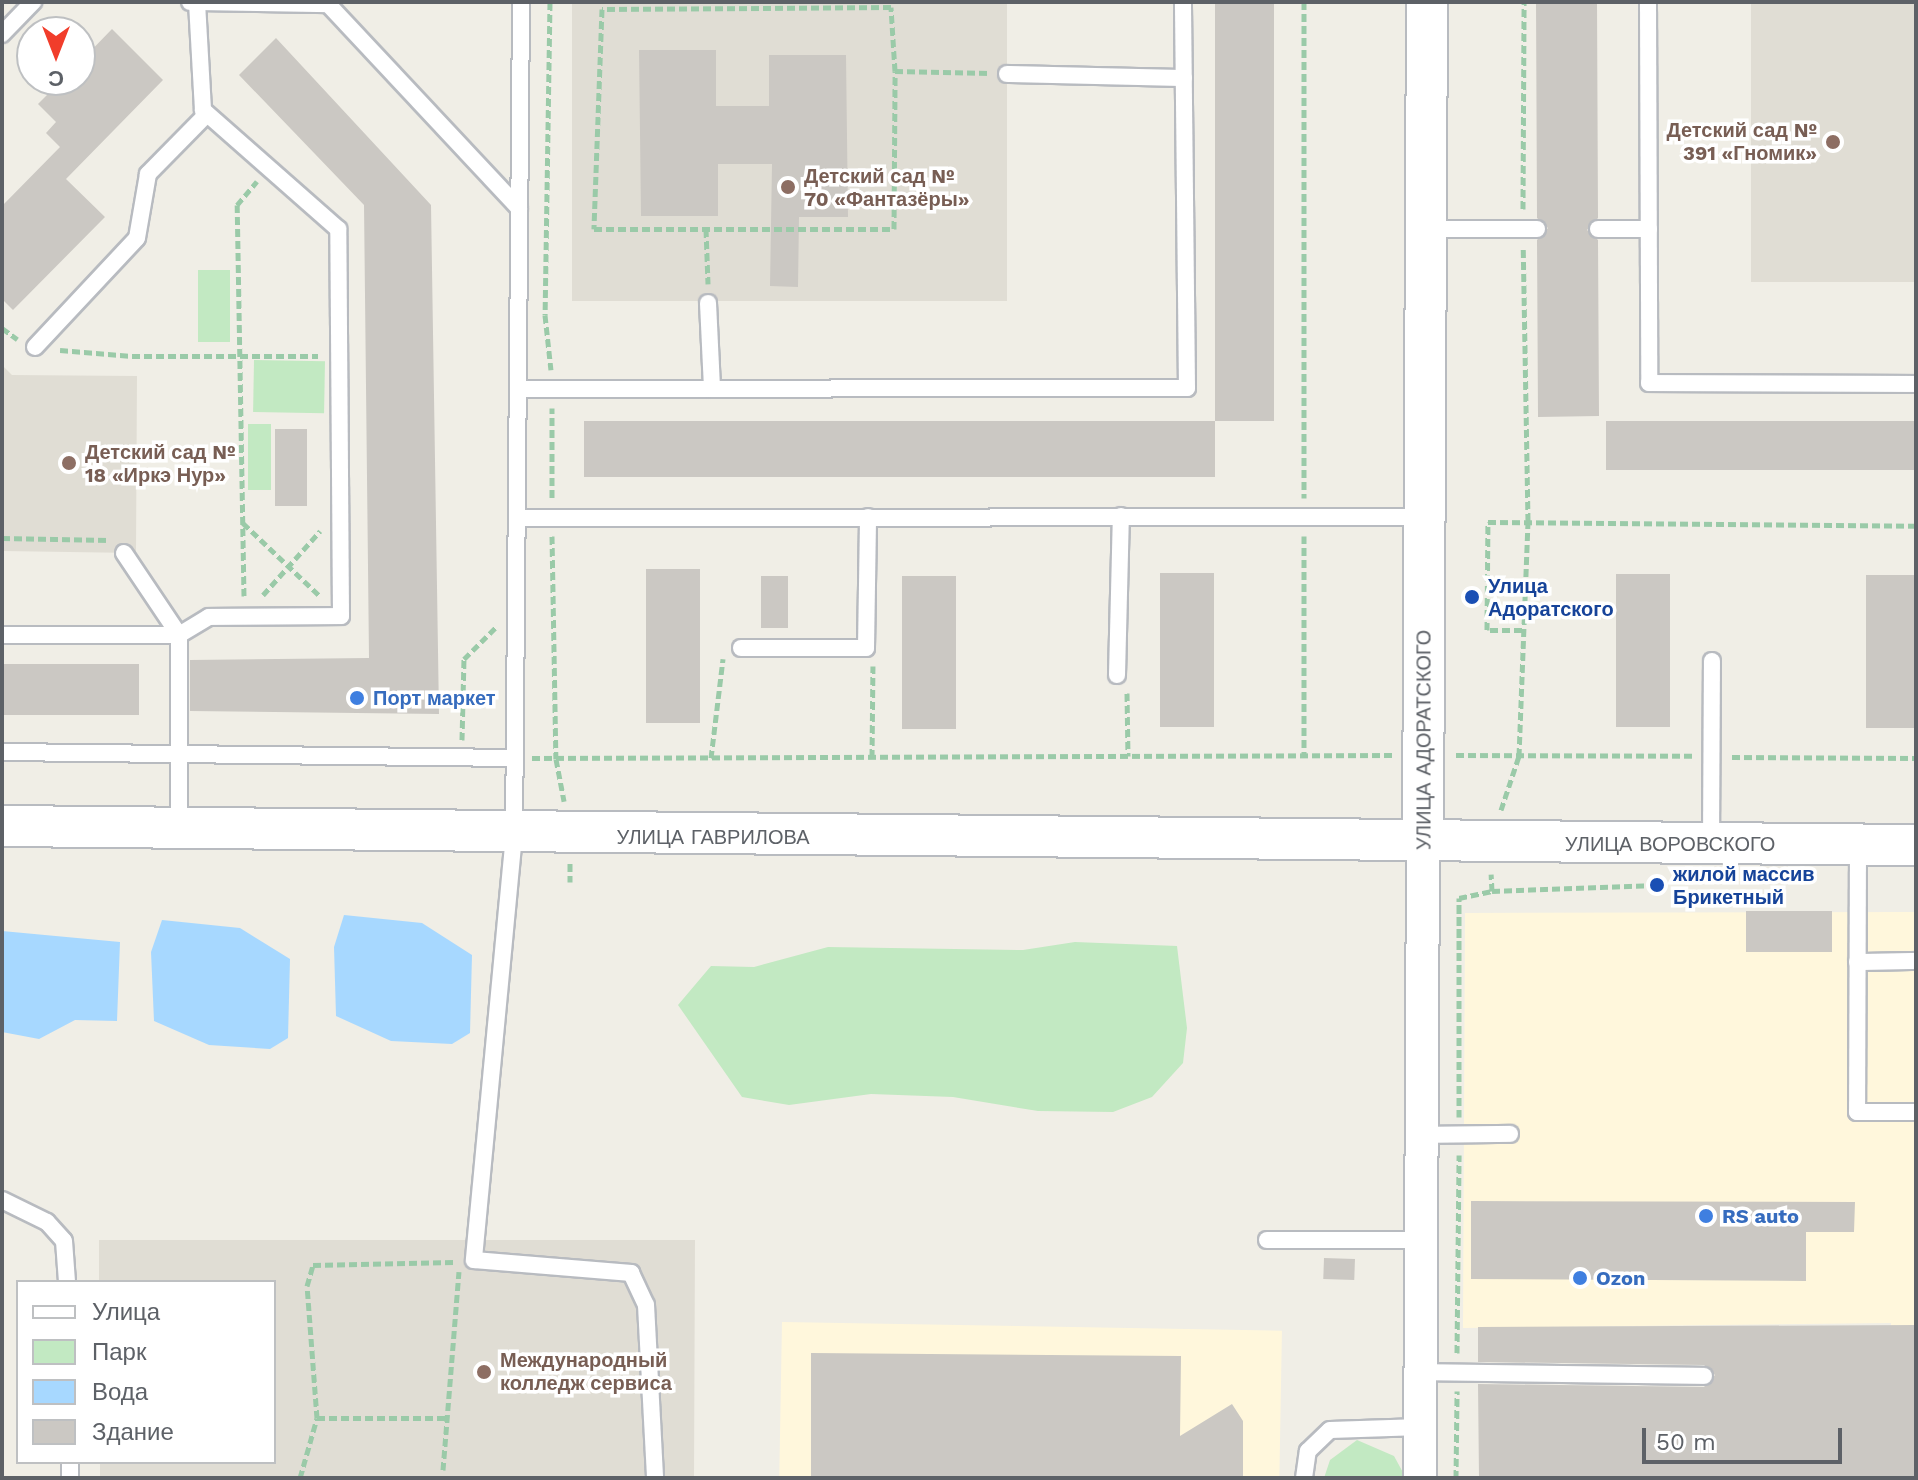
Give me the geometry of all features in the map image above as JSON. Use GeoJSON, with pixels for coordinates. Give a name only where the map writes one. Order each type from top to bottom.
{"type":"FeatureCollection","features":[{"type":"Feature","properties":{"kind":"street","name":"УЛИЦА АДОРАТСКОГО"},"geometry":{"type":"LineString","coordinates":[[1420,1478],[1427,2]]}},
{"type":"Feature","properties":{"kind":"street","name":"УЛИЦА ГАВРИЛОВА"},"geometry":{"type":"LineString","coordinates":[[2,826],[570,836],[1423,843]]}},
{"type":"Feature","properties":{"kind":"street","name":"УЛИЦА ВОРОВСКОГО"},"geometry":{"type":"LineString","coordinates":[[1423,843],[1916,845]]}},
{"type":"Feature","properties":{"kind":"lane"},"geometry":{"type":"LineString","coordinates":[[2,34],[33,2]]}},
{"type":"Feature","properties":{"kind":"lane"},"geometry":{"type":"LineString","coordinates":[[521,2],[514,835],[474,1260],[631,1273],[646,1305],[655,1478]]}},
{"type":"Feature","properties":{"kind":"lane"},"geometry":{"type":"LineString","coordinates":[[518,389],[1187,388],[1183,2]]}},
{"type":"Feature","properties":{"kind":"lane"},"geometry":{"type":"LineString","coordinates":[[1648,2],[1649,383],[1916,384]]}},
{"type":"Feature","properties":{"kind":"lane"},"geometry":{"type":"LineString","coordinates":[[2,635],[179,635],[209,617],[341,616],[338,229],[207,114],[193,3],[325,3],[519,208]]}},
{"type":"Feature","properties":{"kind":"lane"},"geometry":{"type":"LineString","coordinates":[[1007,74],[1184,78]]}},
{"type":"Feature","properties":{"kind":"lane"},"geometry":{"type":"LineString","coordinates":[[35,347],[137,238],[148,174],[207,114]]}},
{"type":"Feature","properties":{"kind":"lane"},"geometry":{"type":"LineString","coordinates":[[1427,229],[1530,229]]}},
{"type":"Feature","properties":{"kind":"lane"},"geometry":{"type":"LineString","coordinates":[[1598,229],[1649,229]]}},
{"type":"Feature","properties":{"kind":"lane"},"geometry":{"type":"LineString","coordinates":[[708,303],[712,389]]}},
{"type":"Feature","properties":{"kind":"lane"},"geometry":{"type":"LineString","coordinates":[[1117,675],[1121,516]]}},
{"type":"Feature","properties":{"kind":"lane"},"geometry":{"type":"LineString","coordinates":[[741,648],[866,648],[868,517]]}},
{"type":"Feature","properties":{"kind":"lane"},"geometry":{"type":"LineString","coordinates":[[517,518],[1426,517]]}},
{"type":"Feature","properties":{"kind":"lane"},"geometry":{"type":"LineString","coordinates":[[124,553],[179,635],[179,829]]}},
{"type":"Feature","properties":{"kind":"lane"},"geometry":{"type":"LineString","coordinates":[[1711,844],[1712,661]]}},
{"type":"Feature","properties":{"kind":"lane"},"geometry":{"type":"LineString","coordinates":[[2,752],[515,758]]}},
{"type":"Feature","properties":{"kind":"lane"},"geometry":{"type":"LineString","coordinates":[[1858,845],[1857,1112],[1916,1112]]}},
{"type":"Feature","properties":{"kind":"lane"},"geometry":{"type":"LineString","coordinates":[[1857,962],[1916,961]]}},
{"type":"Feature","properties":{"kind":"lane"},"geometry":{"type":"LineString","coordinates":[[1422,1135],[1510,1134]]}},
{"type":"Feature","properties":{"kind":"lane"},"geometry":{"type":"LineString","coordinates":[[2,1200],[47,1222],[64,1241],[67,1280]]}},
{"type":"Feature","properties":{"kind":"lane"},"geometry":{"type":"LineString","coordinates":[[1267,1240],[1422,1240]]}},
{"type":"Feature","properties":{"kind":"lane"},"geometry":{"type":"LineString","coordinates":[[1421,1372],[1704,1376]]}},
{"type":"Feature","properties":{"kind":"lane"},"geometry":{"type":"LineString","coordinates":[[1304,1478],[1308,1451],[1330,1430],[1421,1427]]}},
{"type":"Feature","properties":{"kind":"path"},"geometry":{"type":"LineString","coordinates":[[550,2],[545,315],[553,390],[556,759],[570,836],[570,882]]}},
{"type":"Feature","properties":{"kind":"path"},"geometry":{"type":"LineString","coordinates":[[1304,2],[1304,755]]}},
{"type":"Feature","properties":{"kind":"path"},"geometry":{"type":"LineString","coordinates":[[1492,891],[1489,844],[1519,756],[1528,521],[1530,229],[1524,2]]}},
{"type":"Feature","properties":{"kind":"path"},"geometry":{"type":"LineString","coordinates":[[891,7],[895,71],[894,229],[594,229],[602,9],[891,7]]}},
{"type":"Feature","properties":{"kind":"path"},"geometry":{"type":"LineString","coordinates":[[895,71],[1007,74]]}},
{"type":"Feature","properties":{"kind":"path"},"geometry":{"type":"LineString","coordinates":[[244,617],[237,205],[268,167]]}},
{"type":"Feature","properties":{"kind":"path"},"geometry":{"type":"LineString","coordinates":[[706,229],[708,303]]}},
{"type":"Feature","properties":{"kind":"path"},"geometry":{"type":"LineString","coordinates":[[2,328],[35,347],[132,356],[339,356]]}},
{"type":"Feature","properties":{"kind":"path"},"geometry":{"type":"LineString","coordinates":[[244,617],[340,508]]}},
{"type":"Feature","properties":{"kind":"path"},"geometry":{"type":"LineString","coordinates":[[242,522],[341,616]]}},
{"type":"Feature","properties":{"kind":"path"},"geometry":{"type":"LineString","coordinates":[[1522,630],[1487,630],[1488,522],[1916,526]]}},
{"type":"Feature","properties":{"kind":"path"},"geometry":{"type":"LineString","coordinates":[[2,538],[116,540],[124,553]]}},
{"type":"Feature","properties":{"kind":"path"},"geometry":{"type":"LineString","coordinates":[[461,757],[464,659],[516,607]]}},
{"type":"Feature","properties":{"kind":"path"},"geometry":{"type":"LineString","coordinates":[[711,758],[724,652],[741,648]]}},
{"type":"Feature","properties":{"kind":"path"},"geometry":{"type":"LineString","coordinates":[[866,648],[873,651],[872,757]]}},
{"type":"Feature","properties":{"kind":"path"},"geometry":{"type":"LineString","coordinates":[[1117,675],[1127,686],[1128,756]]}},
{"type":"Feature","properties":{"kind":"path"},"geometry":{"type":"LineString","coordinates":[[515,758],[1304,755],[1916,758]]}},
{"type":"Feature","properties":{"kind":"path"},"geometry":{"type":"LineString","coordinates":[[1456,1478],[1459,898],[1492,891],[1657,885]]}},
{"type":"Feature","properties":{"kind":"path"},"geometry":{"type":"LineString","coordinates":[[300,1478],[317,1418],[307,1286],[313,1265],[474,1260]]}},
{"type":"Feature","properties":{"kind":"path"},"geometry":{"type":"LineString","coordinates":[[317,1418],[447,1418]]}},
{"type":"Feature","properties":{"kind":"shaded area","name":"Детский сад № 70 «Фантазёры»"},"geometry":{"type":"Polygon","coordinates":[[[572,2],[1007,2],[1007,301],[572,301],[572,2]]]}},
{"type":"Feature","properties":{"kind":"shaded area","name":"Детский сад № 391 «Гномик»"},"geometry":{"type":"Polygon","coordinates":[[[1751,2],[1916,2],[1916,282],[1751,282],[1751,2]]]}},
{"type":"Feature","properties":{"kind":"shaded area","name":"Детский сад № 18 «Иркэ Нур»"},"geometry":{"type":"Polygon","coordinates":[[[2,365],[12,375],[137,376],[136,553],[2,551],[2,365]]]}},
{"type":"Feature","properties":{"kind":"shaded area"},"geometry":{"type":"Polygon","coordinates":[[[1916,912],[1916,1478],[1892,1478],[1891,1323],[1463,1328],[1465,913],[1916,912]]]}},
{"type":"Feature","properties":{"kind":"shaded area","name":"Международный колледж сервиса"},"geometry":{"type":"Polygon","coordinates":[[[99,1240],[695,1240],[694,1478],[100,1478],[100,1464],[276,1464],[276,1280],[99,1280],[99,1240]]]}},
{"type":"Feature","properties":{"kind":"shaded area"},"geometry":{"type":"Polygon","coordinates":[[[782,1322],[1282,1331],[1279,1478],[779,1478],[782,1322]]]}},
{"type":"Feature","properties":{"kind":"green space"},"geometry":{"type":"Polygon","coordinates":[[[198,270],[230,270],[230,342],[198,342],[198,270]]]}},
{"type":"Feature","properties":{"kind":"green space"},"geometry":{"type":"Polygon","coordinates":[[[254,360],[325,361],[324,413],[253,412],[254,360]]]}},
{"type":"Feature","properties":{"kind":"green space"},"geometry":{"type":"Polygon","coordinates":[[[248,424],[271,424],[271,490],[248,490],[248,424]]]}},
{"type":"Feature","properties":{"kind":"green space"},"geometry":{"type":"Polygon","coordinates":[[[1075,942],[1177,946],[1187,1028],[1183,1063],[1152,1097],[1113,1112],[1038,1111],[953,1097],[871,1094],[789,1105],[742,1097],[678,1005],[711,966],[754,967],[828,947],[1023,950],[1075,942]]]}},
{"type":"Feature","properties":{"kind":"green space"},"geometry":{"type":"Polygon","coordinates":[[[1357,1440],[1394,1456],[1406,1478],[1324,1478],[1330,1460],[1357,1440]]]}},
{"type":"Feature","properties":{"kind":"water"},"geometry":{"type":"Polygon","coordinates":[[[344,915],[422,923],[472,955],[470,1033],[452,1044],[391,1041],[336,1016],[334,947],[344,915]]]}},
{"type":"Feature","properties":{"kind":"water"},"geometry":{"type":"Polygon","coordinates":[[[162,920],[240,928],[290,959],[288,1038],[270,1049],[209,1045],[154,1021],[151,952],[162,920]]]}},
{"type":"Feature","properties":{"kind":"water"},"geometry":{"type":"Polygon","coordinates":[[[2,931],[120,942],[117,1021],[75,1020],[39,1039],[2,1032],[2,931]]]}},
{"type":"Feature","properties":{"kind":"building"},"geometry":{"type":"Polygon","coordinates":[[[1215,2],[1274,2],[1274,421],[1215,421],[1215,2]]]}},
{"type":"Feature","properties":{"kind":"building"},"geometry":{"type":"Polygon","coordinates":[[[1536,2],[1597,2],[1598,218],[1587,230],[1598,240],[1599,416],[1538,417],[1537,240],[1548,228],[1537,218],[1536,2]]]}},
{"type":"Feature","properties":{"kind":"building"},"geometry":{"type":"Polygon","coordinates":[[[112,29],[163,80],[66,179],[105,217],[13,310],[2,299],[2,206],[60,147],[46,133],[56,122],[38,104],[46,96],[96,96],[96,46],[112,29]]]}},
{"type":"Feature","properties":{"kind":"building"},"geometry":{"type":"Polygon","coordinates":[[[276,38],[431,205],[439,714],[190,711],[190,660],[369,658],[364,205],[239,75],[276,38]]]}},
{"type":"Feature","properties":{"kind":"building"},"geometry":{"type":"Polygon","coordinates":[[[639,50],[716,50],[716,106],[769,106],[769,55],[846,55],[848,217],[799,217],[798,287],[770,286],[772,164],[718,164],[718,216],[641,216],[639,50]]]}},
{"type":"Feature","properties":{"kind":"building"},"geometry":{"type":"Polygon","coordinates":[[[584,421],[1215,421],[1215,477],[584,477],[584,421]]]}},
{"type":"Feature","properties":{"kind":"building"},"geometry":{"type":"Polygon","coordinates":[[[1606,421],[1916,421],[1916,470],[1606,470],[1606,421]]]}},
{"type":"Feature","properties":{"kind":"building"},"geometry":{"type":"Polygon","coordinates":[[[275,429],[307,429],[307,506],[275,506],[275,429]]]}},
{"type":"Feature","properties":{"kind":"building"},"geometry":{"type":"Polygon","coordinates":[[[646,569],[700,569],[700,723],[646,723],[646,569]]]}},
{"type":"Feature","properties":{"kind":"building"},"geometry":{"type":"Polygon","coordinates":[[[1160,573],[1214,573],[1214,727],[1160,727],[1160,573]]]}},
{"type":"Feature","properties":{"kind":"building"},"geometry":{"type":"Polygon","coordinates":[[[1616,574],[1670,574],[1670,727],[1616,727],[1616,574]]]}},
{"type":"Feature","properties":{"kind":"building"},"geometry":{"type":"Polygon","coordinates":[[[1866,575],[1916,575],[1916,728],[1866,728],[1866,575]]]}},
{"type":"Feature","properties":{"kind":"building"},"geometry":{"type":"Polygon","coordinates":[[[761,576],[788,576],[788,628],[761,628],[761,576]]]}},
{"type":"Feature","properties":{"kind":"building"},"geometry":{"type":"Polygon","coordinates":[[[902,576],[956,576],[956,729],[902,729],[902,576]]]}},
{"type":"Feature","properties":{"kind":"building"},"geometry":{"type":"Polygon","coordinates":[[[2,664],[139,664],[139,715],[2,715],[2,664]]]}},
{"type":"Feature","properties":{"kind":"building"},"geometry":{"type":"Polygon","coordinates":[[[1746,911],[1832,911],[1832,952],[1746,952],[1746,911]]]}},
{"type":"Feature","properties":{"kind":"building"},"geometry":{"type":"Polygon","coordinates":[[[1471,1201],[1855,1202],[1854,1232],[1806,1232],[1806,1281],[1471,1279],[1471,1201]]]}},
{"type":"Feature","properties":{"kind":"building"},"geometry":{"type":"Polygon","coordinates":[[[1324,1258],[1355,1259],[1354,1280],[1323,1279],[1324,1258]]]}},
{"type":"Feature","properties":{"kind":"building"},"geometry":{"type":"Polygon","coordinates":[[[1916,1325],[1916,1478],[1479,1478],[1478,1384],[1704,1387],[1715,1375],[1704,1365],[1478,1362],[1478,1327],[1916,1325]]]}},
{"type":"Feature","properties":{"kind":"building"},"geometry":{"type":"Polygon","coordinates":[[[811,1353],[1181,1356],[1180,1436],[1232,1404],[1243,1421],[1243,1478],[811,1478],[811,1353]]]}},
{"type":"Feature","properties":{"kind":"place","name":"Детский сад № 391 «Гномик»"},"geometry":{"type":"Point","coordinates":[1833,142]}},
{"type":"Feature","properties":{"kind":"place","name":"Детский сад № 70 «Фантазёры»"},"geometry":{"type":"Point","coordinates":[788,187]}},
{"type":"Feature","properties":{"kind":"place","name":"Детский сад № 18 «Иркэ Нур»"},"geometry":{"type":"Point","coordinates":[69,463]}},
{"type":"Feature","properties":{"kind":"place","name":"Улица Адоратского"},"geometry":{"type":"Point","coordinates":[1472,597]}},
{"type":"Feature","properties":{"kind":"place","name":"Порт маркет"},"geometry":{"type":"Point","coordinates":[357,698]}},
{"type":"Feature","properties":{"kind":"place","name":"жилой массив Брикетный"},"geometry":{"type":"Point","coordinates":[1657,885]}},
{"type":"Feature","properties":{"kind":"place","name":"RS auto"},"geometry":{"type":"Point","coordinates":[1706,1216]}},
{"type":"Feature","properties":{"kind":"place","name":"Ozon"},"geometry":{"type":"Point","coordinates":[1580,1278]}},
{"type":"Feature","properties":{"kind":"place","name":"Международный колледж сервиса"},"geometry":{"type":"Point","coordinates":[484,1372]}}]}
